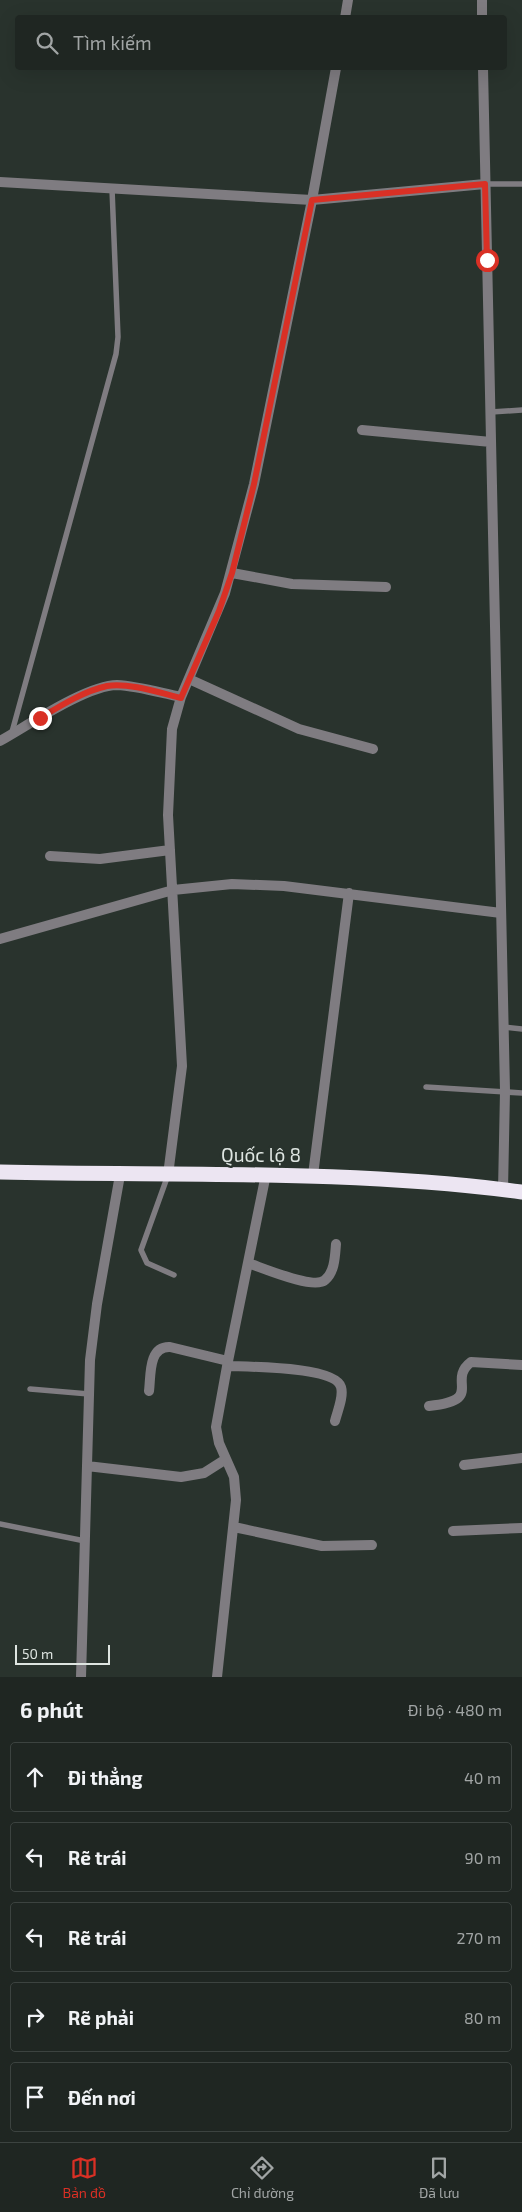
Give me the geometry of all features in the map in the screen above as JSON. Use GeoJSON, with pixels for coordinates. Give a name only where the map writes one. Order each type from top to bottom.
{"type":"FeatureCollection","features":[{"type":"Feature","properties":{"kind":"highway","name":"Quốc lộ 8"},"geometry":{"type":"LineString","coordinates":[[0,1172],[120,1175],[313,1175],[522,1192]]}},
{"type":"Feature","properties":{"kind":"street"},"geometry":{"type":"LineString","coordinates":[[346,15],[348,0]]}},
{"type":"Feature","properties":{"kind":"street"},"geometry":{"type":"LineString","coordinates":[[482,0],[482,15]]}},
{"type":"Feature","properties":{"kind":"street"},"geometry":{"type":"LineString","coordinates":[[168,1175],[182,1066],[168,814],[172,729],[181,698],[219,611],[232,573],[254,484],[312,200],[336,70]]}},
{"type":"Feature","properties":{"kind":"street"},"geometry":{"type":"LineString","coordinates":[[483,70],[504,1027],[503,1190]]}},
{"type":"Feature","properties":{"kind":"street"},"geometry":{"type":"LineString","coordinates":[[0,182],[312,200],[485,184]]}},
{"type":"Feature","properties":{"kind":"street"},"geometry":{"type":"LineString","coordinates":[[362,430],[491,442]]}},
{"type":"Feature","properties":{"kind":"street"},"geometry":{"type":"LineString","coordinates":[[232,573],[302,585],[386,587]]}},
{"type":"Feature","properties":{"kind":"street"},"geometry":{"type":"LineString","coordinates":[[189,679],[299,728],[373,749]]}},
{"type":"Feature","properties":{"kind":"street"},"geometry":{"type":"LineString","coordinates":[[0,741],[54,710],[108,686],[124,686],[181,698]]}},
{"type":"Feature","properties":{"kind":"street"},"geometry":{"type":"LineString","coordinates":[[50,856],[100,859],[170,850]]}},
{"type":"Feature","properties":{"kind":"street"},"geometry":{"type":"LineString","coordinates":[[0,939],[173,890],[200,886],[241,884],[349,893],[501,913]]}},
{"type":"Feature","properties":{"kind":"street"},"geometry":{"type":"LineString","coordinates":[[313,1175],[349,893]]}},
{"type":"Feature","properties":{"kind":"street"},"geometry":{"type":"LineString","coordinates":[[217,1677],[234,1527],[236,1488],[216,1427],[266,1174]]}},
{"type":"Feature","properties":{"kind":"street"},"geometry":{"type":"LineString","coordinates":[[81,1677],[90,1360],[96,1304],[120,1175]]}},
{"type":"Feature","properties":{"kind":"street"},"geometry":{"type":"LineString","coordinates":[[248,1263],[306,1282],[318,1284],[326,1280],[332,1271],[336,1244]]}},
{"type":"Feature","properties":{"kind":"street"},"geometry":{"type":"LineString","coordinates":[[148,1391],[153,1360],[157,1350],[161,1347],[170,1347],[227,1364],[295,1370],[332,1378],[339,1384],[341,1390],[335,1421]]}},
{"type":"Feature","properties":{"kind":"street"},"geometry":{"type":"LineString","coordinates":[[429,1406],[450,1404],[458,1400],[462,1391],[464,1370],[471,1362],[522,1365]]}},
{"type":"Feature","properties":{"kind":"street"},"geometry":{"type":"LineString","coordinates":[[464,1465],[522,1458]]}},
{"type":"Feature","properties":{"kind":"street"},"geometry":{"type":"LineString","coordinates":[[87,1466],[181,1477],[204,1473],[226,1459]]}},
{"type":"Feature","properties":{"kind":"street"},"geometry":{"type":"LineString","coordinates":[[234,1527],[322,1546],[372,1545]]}},
{"type":"Feature","properties":{"kind":"street"},"geometry":{"type":"LineString","coordinates":[[453,1531],[522,1528]]}},
{"type":"Feature","properties":{"kind":"lane"},"geometry":{"type":"LineString","coordinates":[[485,184],[522,184]]}},
{"type":"Feature","properties":{"kind":"lane"},"geometry":{"type":"LineString","coordinates":[[12,734],[116,354],[118,337],[112,189]]}},
{"type":"Feature","properties":{"kind":"lane"},"geometry":{"type":"LineString","coordinates":[[491,412],[522,410]]}},
{"type":"Feature","properties":{"kind":"lane"},"geometry":{"type":"LineString","coordinates":[[504,1027],[522,1029]]}},
{"type":"Feature","properties":{"kind":"lane"},"geometry":{"type":"LineString","coordinates":[[426,1086],[522,1093]]}},
{"type":"Feature","properties":{"kind":"lane"},"geometry":{"type":"LineString","coordinates":[[168,1175],[141,1250],[147,1263],[174,1275]]}},
{"type":"Feature","properties":{"kind":"lane"},"geometry":{"type":"LineString","coordinates":[[30,1389],[88,1394]]}},
{"type":"Feature","properties":{"kind":"lane"},"geometry":{"type":"LineString","coordinates":[[0,1524],[85,1541]]}},
{"type":"Feature","properties":{"kind":"route"},"geometry":{"type":"LineString","coordinates":[[40,718],[84,695],[108,686],[124,686],[181,698],[219,611],[232,573],[254,484],[312,200],[485,184],[487,260]]}}]}
